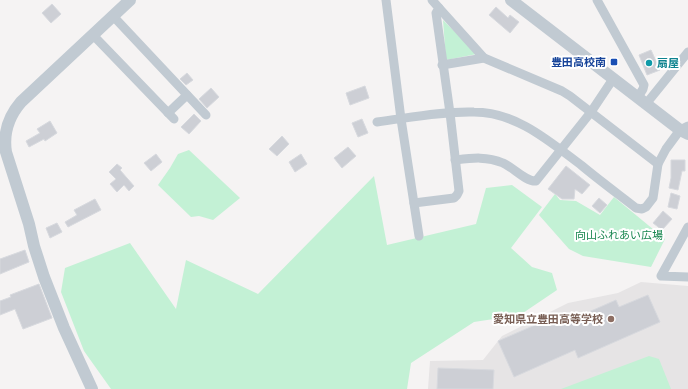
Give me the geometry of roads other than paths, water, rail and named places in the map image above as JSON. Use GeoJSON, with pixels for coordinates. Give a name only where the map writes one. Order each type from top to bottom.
{"type":"FeatureCollection","features":[{"type":"Feature","properties":{"kind":"street"},"geometry":{"type":"LineString","coordinates":[[92,389],[64,328],[44,277],[6,152],[3,132],[19,105],[130,0]]}},
{"type":"Feature","properties":{"kind":"street"},"geometry":{"type":"LineString","coordinates":[[386,0],[401,119],[419,236]]}},
{"type":"Feature","properties":{"kind":"street"},"geometry":{"type":"LineString","coordinates":[[432,0],[484,58],[562,91],[658,164]]}},
{"type":"Feature","properties":{"kind":"street"},"geometry":{"type":"LineString","coordinates":[[597,0],[644,85],[642,101]]}},
{"type":"Feature","properties":{"kind":"street"},"geometry":{"type":"LineString","coordinates":[[377,122],[450,113],[474,112],[485,113],[513,120],[532,129],[639,209],[646,207],[652,198],[658,164],[666,148],[685,130],[642,101],[512,1]]}},
{"type":"Feature","properties":{"kind":"street"},"geometry":{"type":"LineString","coordinates":[[414,204],[456,197],[459,190],[436,13],[439,8]]}},
{"type":"Feature","properties":{"kind":"street"},"geometry":{"type":"LineString","coordinates":[[113,16],[206,115]]}},
{"type":"Feature","properties":{"kind":"street"},"geometry":{"type":"LineString","coordinates":[[93,35],[171,116],[187,95]]}},
{"type":"Feature","properties":{"kind":"street"},"geometry":{"type":"LineString","coordinates":[[642,101],[688,52]]}},
{"type":"Feature","properties":{"kind":"street"},"geometry":{"type":"LineString","coordinates":[[442,65],[484,58]]}},
{"type":"Feature","properties":{"kind":"street"},"geometry":{"type":"LineString","coordinates":[[456,160],[477,157],[493,160],[513,168],[529,181],[538,180],[591,112],[613,79]]}},
{"type":"Feature","properties":{"kind":"street"},"geometry":{"type":"LineString","coordinates":[[688,228],[661,276],[688,277]]}},
{"type":"Feature","properties":{"kind":"place","name":"豊田高校南"},"geometry":{"type":"Point","coordinates":[614,62]}},
{"type":"Feature","properties":{"kind":"place","name":"扇屋"},"geometry":{"type":"Point","coordinates":[649,63]}},
{"type":"Feature","properties":{"kind":"place","name":"愛知県立豊田高等学校"},"geometry":{"type":"Point","coordinates":[611,319]}},
{"type":"Feature","properties":{"kind":"park label","name":"向山ふれあい広場"},"geometry":{"type":"Point","coordinates":[619,235]}}]}
